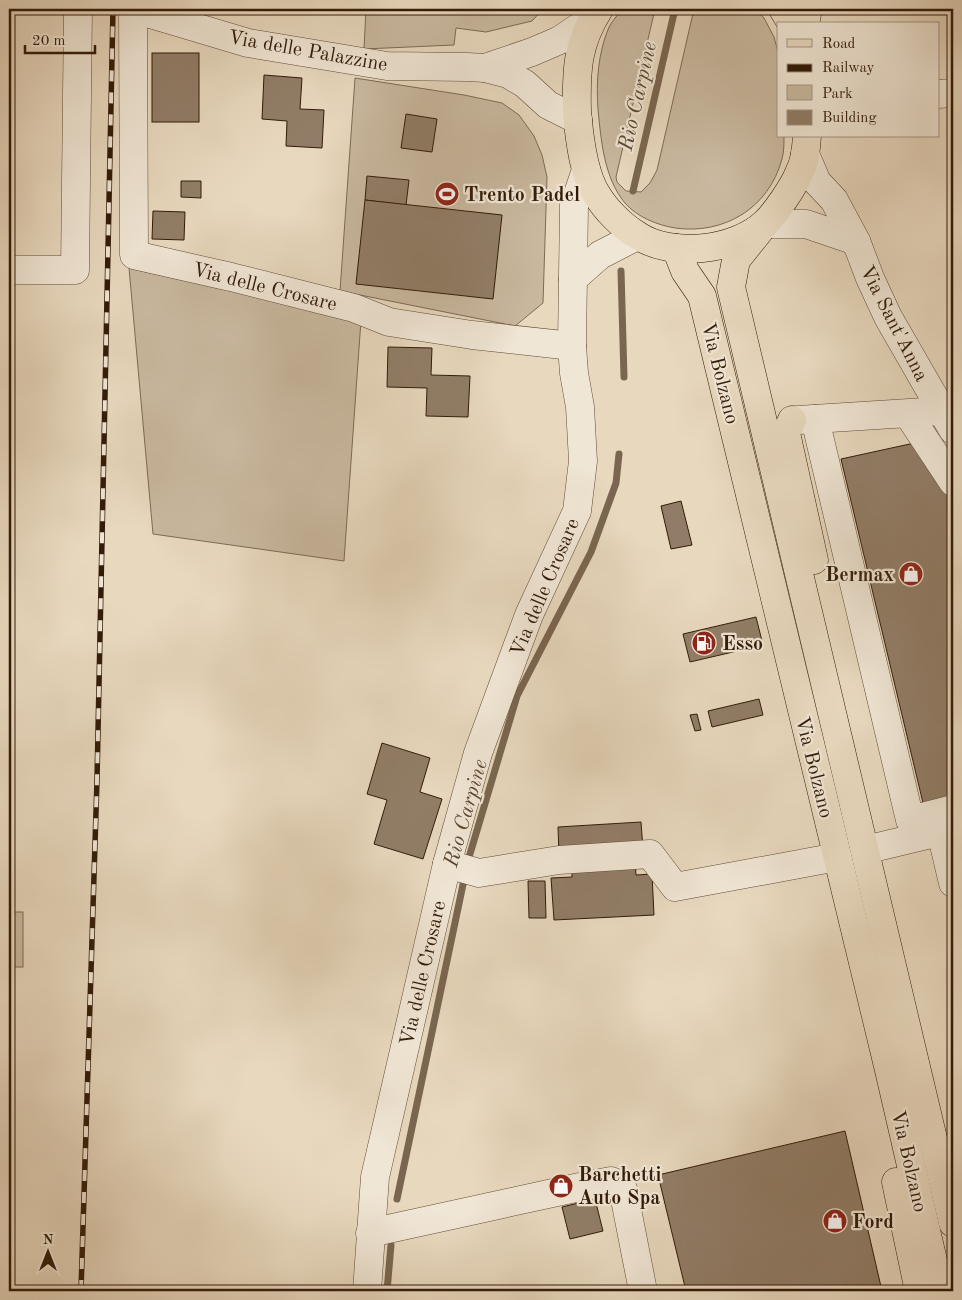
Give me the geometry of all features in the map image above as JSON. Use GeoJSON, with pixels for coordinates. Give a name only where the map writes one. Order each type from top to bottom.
{"type":"FeatureCollection","features":[{"type":"Feature","properties":{"kind":"main road"},"geometry":{"type":"LineString","coordinates":[[783,9],[791,22]]}},
{"type":"Feature","properties":{"kind":"main road"},"geometry":{"type":"LineString","coordinates":[[805,22],[808,9]]}},
{"type":"Feature","properties":{"kind":"main road"},"geometry":{"type":"LineString","coordinates":[[596,13],[578,56],[576,81],[578,120],[586,170],[596,195],[614,216],[637,236],[656,244],[676,248],[714,248],[740,239],[765,224]]}},
{"type":"Feature","properties":{"kind":"main road","name":"Via Bolzano"},"geometry":{"type":"LineString","coordinates":[[806,145],[799,174],[777,208],[736,260],[731,286],[953,1223]]}},
{"type":"Feature","properties":{"kind":"main road","name":"Via Bolzano"},"geometry":{"type":"LineString","coordinates":[[676,248],[685,271],[702,296],[889,1070],[940,1291]]}},
{"type":"Feature","properties":{"kind":"main road"},"geometry":{"type":"LineString","coordinates":[[803,420],[786,433],[814,558],[806,605]]}},
{"type":"Feature","properties":{"kind":"main road"},"geometry":{"type":"LineString","coordinates":[[889,1070],[885,1132],[919,1291]]}},
{"type":"Feature","properties":{"kind":"street"},"geometry":{"type":"LineString","coordinates":[[9,270],[75,270],[78,9]]}},
{"type":"Feature","properties":{"kind":"street","name":"Via delle Palazzine"},"geometry":{"type":"LineString","coordinates":[[134,9],[248,43],[338,59],[387,66],[485,68],[508,74],[525,84],[548,105],[578,120]]}},
{"type":"Feature","properties":{"kind":"street","name":"Via delle Crosare"},"geometry":{"type":"LineString","coordinates":[[134,9],[134,255],[354,308],[390,322],[472,335],[572,346]]}},
{"type":"Feature","properties":{"kind":"street","name":"Via delle Palazzine"},"geometry":{"type":"LineString","coordinates":[[485,68],[560,40],[596,13]]}},
{"type":"Feature","properties":{"kind":"street"},"geometry":{"type":"LineString","coordinates":[[940,94],[953,93]]}},
{"type":"Feature","properties":{"kind":"street","name":"Via Sant'Anna"},"geometry":{"type":"LineString","coordinates":[[806,145],[817,182],[834,200],[856,241],[888,317],[947,420]]}},
{"type":"Feature","properties":{"kind":"street","name":"Via delle Crosare"},"geometry":{"type":"LineString","coordinates":[[367,1291],[375,1177],[461,868],[478,753],[529,615],[577,511],[582,461],[580,407],[574,373],[572,346],[574,206],[586,170]]}},
{"type":"Feature","properties":{"kind":"street","name":"Via Sant'Anna"},"geometry":{"type":"LineString","coordinates":[[765,224],[806,224],[856,241]]}},
{"type":"Feature","properties":{"kind":"street"},"geometry":{"type":"LineString","coordinates":[[573,279],[600,255],[637,236]]}},
{"type":"Feature","properties":{"kind":"street"},"geometry":{"type":"LineString","coordinates":[[947,420],[908,414],[803,420],[910,820],[949,823]]}},
{"type":"Feature","properties":{"kind":"street"},"geometry":{"type":"LineString","coordinates":[[908,414],[953,482]]}},
{"type":"Feature","properties":{"kind":"street"},"geometry":{"type":"LineString","coordinates":[[865,850],[949,823]]}},
{"type":"Feature","properties":{"kind":"street"},"geometry":{"type":"LineString","coordinates":[[949,823],[953,883]]}},
{"type":"Feature","properties":{"kind":"street"},"geometry":{"type":"LineString","coordinates":[[461,868],[650,854],[675,887],[837,858]]}},
{"type":"Feature","properties":{"kind":"street"},"geometry":{"type":"LineString","coordinates":[[370,1233],[611,1181],[623,1189],[643,1291]]}},
{"type":"Feature","properties":{"kind":"green space"},"geometry":{"type":"Polygon","coordinates":[[[366,9],[543,9],[532,21],[486,32],[456,28],[454,45],[364,49],[366,9]]]}},
{"type":"Feature","properties":{"kind":"green space"},"geometry":{"type":"Polygon","coordinates":[[[622,9],[655,9],[616,177],[617,182],[626,191],[641,192],[650,183],[657,170],[694,9],[756,9],[764,18],[774,37],[777,48],[777,138],[784,138],[784,151],[776,176],[767,191],[742,215],[711,227],[675,228],[661,225],[641,216],[625,203],[618,193],[612,182],[602,146],[597,88],[600,57],[610,25],[622,9]]]}},
{"type":"Feature","properties":{"kind":"green space","name":"Trento Padel"},"geometry":{"type":"Polygon","coordinates":[[[355,78],[464,95],[502,103],[519,115],[534,136],[542,155],[547,177],[543,303],[515,326],[340,291],[355,78]]]}},
{"type":"Feature","properties":{"kind":"green space"},"geometry":{"type":"Polygon","coordinates":[[[129,268],[361,320],[344,561],[153,534],[129,268]]]}},
{"type":"Feature","properties":{"kind":"green space"},"geometry":{"type":"Polygon","coordinates":[[[9,912],[23,912],[23,967],[9,967],[9,912]]]}},
{"type":"Feature","properties":{"kind":"building"},"geometry":{"type":"Polygon","coordinates":[[[152,53],[199,53],[199,122],[152,122],[152,53]]]}},
{"type":"Feature","properties":{"kind":"building"},"geometry":{"type":"Polygon","coordinates":[[[264,75],[302,78],[300,109],[324,110],[322,148],[286,146],[287,121],[262,119],[264,75]]]}},
{"type":"Feature","properties":{"kind":"building"},"geometry":{"type":"Polygon","coordinates":[[[406,114],[437,119],[432,152],[401,148],[406,114]]]}},
{"type":"Feature","properties":{"kind":"building"},"geometry":{"type":"Polygon","coordinates":[[[367,176],[409,180],[406,205],[365,200],[367,176]]]}},
{"type":"Feature","properties":{"kind":"building"},"geometry":{"type":"Polygon","coordinates":[[[181,181],[201,181],[201,198],[181,197],[181,181]]]}},
{"type":"Feature","properties":{"kind":"building"},"geometry":{"type":"Polygon","coordinates":[[[365,200],[502,215],[493,299],[356,284],[365,200]]]}},
{"type":"Feature","properties":{"kind":"building"},"geometry":{"type":"Polygon","coordinates":[[[153,211],[185,212],[184,240],[152,239],[153,211]]]}},
{"type":"Feature","properties":{"kind":"building"},"geometry":{"type":"Polygon","coordinates":[[[388,347],[432,348],[431,375],[470,376],[468,417],[426,416],[427,388],[387,387],[388,347]]]}},
{"type":"Feature","properties":{"kind":"building","name":"Bermax"},"geometry":{"type":"Polygon","coordinates":[[[919,442],[953,496],[953,795],[923,803],[841,459],[919,442]]]}},
{"type":"Feature","properties":{"kind":"building"},"geometry":{"type":"Polygon","coordinates":[[[681,501],[692,545],[671,549],[661,506],[681,501]]]}},
{"type":"Feature","properties":{"kind":"building"},"geometry":{"type":"Polygon","coordinates":[[[756,617],[763,645],[690,662],[683,634],[756,617]]]}},
{"type":"Feature","properties":{"kind":"building"},"geometry":{"type":"Polygon","coordinates":[[[759,699],[763,715],[712,727],[708,711],[759,699]]]}},
{"type":"Feature","properties":{"kind":"building"},"geometry":{"type":"Polygon","coordinates":[[[697,714],[701,730],[695,731],[690,715],[697,714]]]}},
{"type":"Feature","properties":{"kind":"building"},"geometry":{"type":"Polygon","coordinates":[[[382,743],[430,758],[420,792],[442,799],[423,859],[374,844],[387,800],[367,794],[382,743]]]}},
{"type":"Feature","properties":{"kind":"building"},"geometry":{"type":"Polygon","coordinates":[[[641,822],[643,849],[559,854],[558,827],[641,822]]]}},
{"type":"Feature","properties":{"kind":"building"},"geometry":{"type":"Polygon","coordinates":[[[635,860],[636,875],[652,874],[654,915],[554,920],[551,878],[572,877],[572,864],[635,860]]]}},
{"type":"Feature","properties":{"kind":"building"},"geometry":{"type":"Polygon","coordinates":[[[528,881],[545,881],[546,918],[529,918],[528,881]]]}},
{"type":"Feature","properties":{"kind":"building"},"geometry":{"type":"Polygon","coordinates":[[[845,1131],[882,1291],[686,1291],[658,1175],[845,1131]]]}},
{"type":"Feature","properties":{"kind":"building"},"geometry":{"type":"Polygon","coordinates":[[[595,1199],[603,1231],[570,1239],[562,1207],[595,1199]]]}},
{"type":"Feature","properties":{"kind":"waterway","name":"Rio Carpine"},"geometry":{"type":"LineString","coordinates":[[633,191],[675,9]]}},
{"type":"Feature","properties":{"kind":"waterway","name":"Rio Carpine"},"geometry":{"type":"LineString","coordinates":[[621,271],[624,377]]}},
{"type":"Feature","properties":{"kind":"waterway","name":"Rio Carpine"},"geometry":{"type":"LineString","coordinates":[[467,864],[517,696],[591,552],[616,483],[619,454]]}},
{"type":"Feature","properties":{"kind":"waterway","name":"Rio Carpine"},"geometry":{"type":"LineString","coordinates":[[397,1199],[465,875]]}},
{"type":"Feature","properties":{"kind":"waterway","name":"Rio Carpine"},"geometry":{"type":"LineString","coordinates":[[387,1291],[391,1245]]}},
{"type":"Feature","properties":{"kind":"railway"},"geometry":{"type":"LineString","coordinates":[[81,1291],[97,780],[113,9]]}},
{"type":"Feature","properties":{"kind":"place","name":"Trento Padel"},"geometry":{"type":"Point","coordinates":[447,194]}},
{"type":"Feature","properties":{"kind":"place","name":"Bermax"},"geometry":{"type":"Point","coordinates":[911,574]}},
{"type":"Feature","properties":{"kind":"place","name":"Esso"},"geometry":{"type":"Point","coordinates":[704,643]}},
{"type":"Feature","properties":{"kind":"place","name":"Barchetti Auto Spa"},"geometry":{"type":"Point","coordinates":[561,1186]}},
{"type":"Feature","properties":{"kind":"place","name":"Ford"},"geometry":{"type":"Point","coordinates":[835,1221]}}]}
